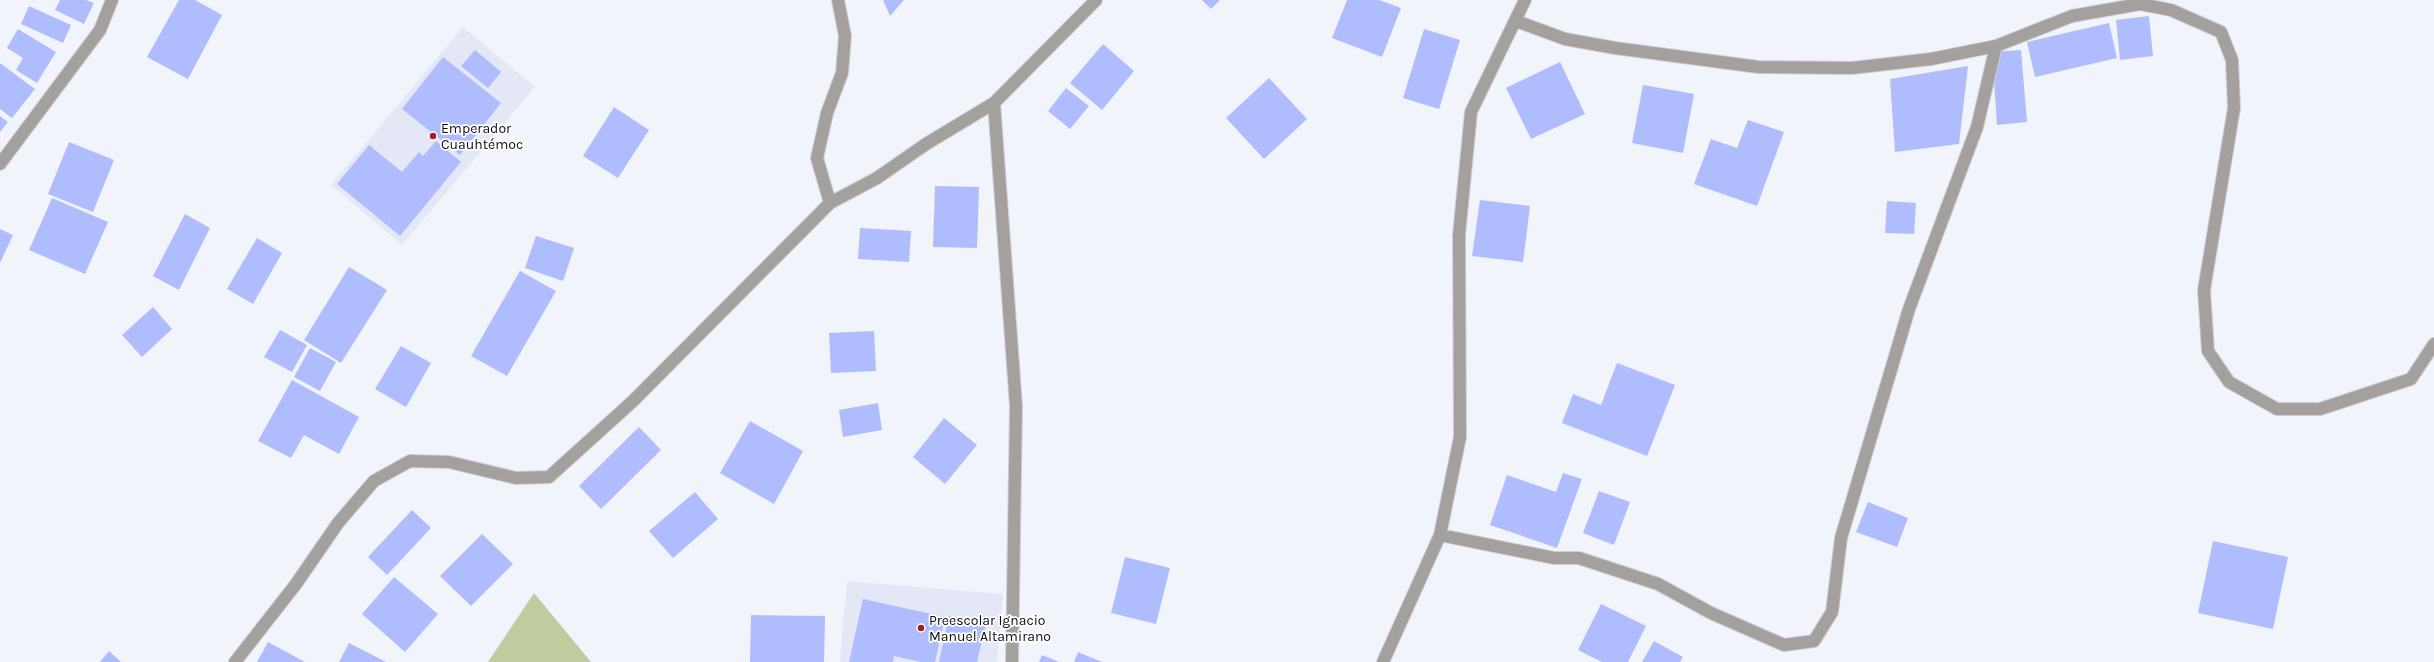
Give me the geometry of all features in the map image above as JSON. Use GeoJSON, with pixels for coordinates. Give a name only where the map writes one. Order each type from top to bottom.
{"type":"FeatureCollection","features":[{"type":"Feature","properties":{"kind":"street"},"geometry":{"type":"LineString","coordinates":[[0,164],[100,30],[112,0]]}},
{"type":"Feature","properties":{"kind":"street"},"geometry":{"type":"LineString","coordinates":[[830,203],[817,158],[827,113],[842,73],[845,36],[838,0]]}},
{"type":"Feature","properties":{"kind":"street"},"geometry":{"type":"LineString","coordinates":[[235,662],[296,584],[338,524],[374,481],[410,461],[449,462],[516,478],[549,477],[632,401],[830,203],[877,178],[926,144],[994,103],[1096,0]]}},
{"type":"Feature","properties":{"kind":"street"},"geometry":{"type":"LineString","coordinates":[[1383,662],[1440,535],[1460,437],[1458,235],[1471,112],[1525,0]]}},
{"type":"Feature","properties":{"kind":"street"},"geometry":{"type":"LineString","coordinates":[[1516,21],[1572,40],[1615,48],[1758,67],[1852,68],[1931,59],[1996,46],[2072,16],[2140,4],[2171,10],[2221,32],[2232,60],[2234,108],[2204,290],[2208,351],[2229,382],[2277,409],[2320,409],[2411,379],[2434,344]]}},
{"type":"Feature","properties":{"kind":"street"},"geometry":{"type":"LineString","coordinates":[[1440,535],[1554,558],[1578,558],[1658,584],[1711,613],[1784,646],[1814,640],[1832,612],[1841,538],[1909,309],[1977,127],[1996,46]]}},
{"type":"Feature","properties":{"kind":"street"},"geometry":{"type":"LineString","coordinates":[[994,103],[1016,406],[1012,662]]}},
{"type":"Feature","properties":{"kind":"shaded area","name":"Emperador Cuauhtémoc"},"geometry":{"type":"Polygon","coordinates":[[[463,27],[535,87],[402,245],[331,185],[463,27]]]}},
{"type":"Feature","properties":{"kind":"shaded area","name":"Preescolar Ignacio Manuel Altamirano"},"geometry":{"type":"Polygon","coordinates":[[[847,581],[1003,594],[997,662],[840,662],[847,581]]]}},
{"type":"Feature","properties":{"kind":"green space"},"geometry":{"type":"Polygon","coordinates":[[[534,593],[591,662],[488,662],[534,593]]]}},
{"type":"Feature","properties":{"kind":"building"},"geometry":{"type":"Polygon","coordinates":[[[60,0],[86,0],[94,3],[84,24],[55,10],[60,0]]]}},
{"type":"Feature","properties":{"kind":"building"},"geometry":{"type":"Polygon","coordinates":[[[179,0],[195,0],[222,15],[188,79],[147,57],[179,0]]]}},
{"type":"Feature","properties":{"kind":"building"},"geometry":{"type":"Polygon","coordinates":[[[883,0],[904,0],[890,16],[883,0]]]}},
{"type":"Feature","properties":{"kind":"building"},"geometry":{"type":"Polygon","coordinates":[[[1202,0],[1220,0],[1211,9],[1202,0]]]}},
{"type":"Feature","properties":{"kind":"building"},"geometry":{"type":"Polygon","coordinates":[[[1347,0],[1379,0],[1401,8],[1382,57],[1332,38],[1347,0]]]}},
{"type":"Feature","properties":{"kind":"building"},"geometry":{"type":"Polygon","coordinates":[[[29,6],[71,25],[63,43],[21,24],[29,6]]]}},
{"type":"Feature","properties":{"kind":"building"},"geometry":{"type":"Polygon","coordinates":[[[2149,16],[2153,56],[2120,60],[2116,20],[2149,16]]]}},
{"type":"Feature","properties":{"kind":"building"},"geometry":{"type":"Polygon","coordinates":[[[2109,23],[2117,58],[2035,77],[2027,42],[2109,23]]]}},
{"type":"Feature","properties":{"kind":"building"},"geometry":{"type":"Polygon","coordinates":[[[18,29],[56,52],[37,83],[16,70],[23,58],[7,48],[18,29]]]}},
{"type":"Feature","properties":{"kind":"building"},"geometry":{"type":"Polygon","coordinates":[[[1424,29],[1460,40],[1439,109],[1403,98],[1424,29]]]}},
{"type":"Feature","properties":{"kind":"building"},"geometry":{"type":"Polygon","coordinates":[[[1103,44],[1134,71],[1102,110],[1070,83],[1103,44]]]}},
{"type":"Feature","properties":{"kind":"building"},"geometry":{"type":"Polygon","coordinates":[[[475,50],[501,72],[488,88],[461,66],[475,50]]]}},
{"type":"Feature","properties":{"kind":"building"},"geometry":{"type":"Polygon","coordinates":[[[2021,50],[2027,122],[1997,125],[1992,52],[2021,50]]]}},
{"type":"Feature","properties":{"kind":"building"},"geometry":{"type":"Polygon","coordinates":[[[443,57],[501,103],[460,155],[402,109],[443,57]]]}},
{"type":"Feature","properties":{"kind":"building"},"geometry":{"type":"Polygon","coordinates":[[[1560,62],[1585,114],[1531,139],[1506,88],[1560,62]]]}},
{"type":"Feature","properties":{"kind":"building"},"geometry":{"type":"Polygon","coordinates":[[[0,63],[35,89],[12,118],[0,109],[0,63]]]}},
{"type":"Feature","properties":{"kind":"building"},"geometry":{"type":"Polygon","coordinates":[[[1968,66],[1959,144],[1895,152],[1890,79],[1968,66]]]}},
{"type":"Feature","properties":{"kind":"building"},"geometry":{"type":"Polygon","coordinates":[[[1269,78],[1307,119],[1264,159],[1226,118],[1269,78]]]}},
{"type":"Feature","properties":{"kind":"building"},"geometry":{"type":"Polygon","coordinates":[[[1643,85],[1694,94],[1683,153],[1632,143],[1643,85]]]}},
{"type":"Feature","properties":{"kind":"building"},"geometry":{"type":"Polygon","coordinates":[[[1066,88],[1089,106],[1070,129],[1048,111],[1066,88]]]}},
{"type":"Feature","properties":{"kind":"building"},"geometry":{"type":"Polygon","coordinates":[[[614,107],[649,130],[618,178],[583,156],[614,107]]]}},
{"type":"Feature","properties":{"kind":"building"},"geometry":{"type":"Polygon","coordinates":[[[0,116],[8,122],[0,132],[0,116]]]}},
{"type":"Feature","properties":{"kind":"building"},"geometry":{"type":"Polygon","coordinates":[[[1748,120],[1784,132],[1757,206],[1694,184],[1711,139],[1737,148],[1748,120]]]}},
{"type":"Feature","properties":{"kind":"building"},"geometry":{"type":"Polygon","coordinates":[[[436,141],[461,162],[400,236],[337,184],[369,145],[402,172],[419,152],[423,156],[436,141]]]}},
{"type":"Feature","properties":{"kind":"building"},"geometry":{"type":"Polygon","coordinates":[[[69,142],[114,160],[93,212],[48,194],[69,142]]]}},
{"type":"Feature","properties":{"kind":"building"},"geometry":{"type":"Polygon","coordinates":[[[935,186],[979,187],[977,248],[933,247],[935,186]]]}},
{"type":"Feature","properties":{"kind":"building"},"geometry":{"type":"Polygon","coordinates":[[[52,198],[108,222],[85,274],[29,250],[52,198]]]}},
{"type":"Feature","properties":{"kind":"building"},"geometry":{"type":"Polygon","coordinates":[[[1480,200],[1530,206],[1523,262],[1472,256],[1480,200]]]}},
{"type":"Feature","properties":{"kind":"building"},"geometry":{"type":"Polygon","coordinates":[[[1887,201],[1916,203],[1914,234],[1885,233],[1887,201]]]}},
{"type":"Feature","properties":{"kind":"building"},"geometry":{"type":"Polygon","coordinates":[[[185,214],[210,228],[179,290],[153,276],[185,214]]]}},
{"type":"Feature","properties":{"kind":"building"},"geometry":{"type":"Polygon","coordinates":[[[860,228],[911,231],[909,262],[858,259],[860,228]]]}},
{"type":"Feature","properties":{"kind":"building"},"geometry":{"type":"Polygon","coordinates":[[[0,229],[13,235],[0,263],[0,229]]]}},
{"type":"Feature","properties":{"kind":"building"},"geometry":{"type":"Polygon","coordinates":[[[536,236],[574,248],[563,281],[525,268],[536,236]]]}},
{"type":"Feature","properties":{"kind":"building"},"geometry":{"type":"Polygon","coordinates":[[[257,238],[282,253],[253,304],[227,289],[257,238]]]}},
{"type":"Feature","properties":{"kind":"building"},"geometry":{"type":"Polygon","coordinates":[[[349,267],[387,290],[341,363],[304,340],[349,267]]]}},
{"type":"Feature","properties":{"kind":"building"},"geometry":{"type":"Polygon","coordinates":[[[520,271],[556,291],[507,376],[471,356],[520,271]]]}},
{"type":"Feature","properties":{"kind":"building"},"geometry":{"type":"Polygon","coordinates":[[[153,307],[172,329],[142,357],[122,335],[153,307]]]}},
{"type":"Feature","properties":{"kind":"building"},"geometry":{"type":"Polygon","coordinates":[[[280,330],[307,345],[292,372],[264,357],[280,330]]]}},
{"type":"Feature","properties":{"kind":"building"},"geometry":{"type":"Polygon","coordinates":[[[874,331],[876,371],[831,373],[829,333],[874,331]]]}},
{"type":"Feature","properties":{"kind":"building"},"geometry":{"type":"Polygon","coordinates":[[[401,346],[431,363],[406,407],[375,389],[401,346]]]}},
{"type":"Feature","properties":{"kind":"building"},"geometry":{"type":"Polygon","coordinates":[[[310,348],[336,362],[320,391],[294,377],[310,348]]]}},
{"type":"Feature","properties":{"kind":"building"},"geometry":{"type":"Polygon","coordinates":[[[1617,363],[1675,385],[1647,456],[1562,423],[1573,394],[1601,405],[1617,363]]]}},
{"type":"Feature","properties":{"kind":"building"},"geometry":{"type":"Polygon","coordinates":[[[292,380],[359,417],[339,454],[304,435],[291,458],[258,441],[292,380]]]}},
{"type":"Feature","properties":{"kind":"building"},"geometry":{"type":"Polygon","coordinates":[[[878,403],[882,430],[843,437],[839,410],[878,403]]]}},
{"type":"Feature","properties":{"kind":"building"},"geometry":{"type":"Polygon","coordinates":[[[944,418],[977,445],[945,484],[913,457],[944,418]]]}},
{"type":"Feature","properties":{"kind":"building"},"geometry":{"type":"Polygon","coordinates":[[[750,421],[803,451],[774,504],[720,473],[750,421]]]}},
{"type":"Feature","properties":{"kind":"building"},"geometry":{"type":"Polygon","coordinates":[[[639,427],[661,450],[601,509],[579,486],[639,427]]]}},
{"type":"Feature","properties":{"kind":"building"},"geometry":{"type":"Polygon","coordinates":[[[1563,473],[1582,479],[1557,548],[1490,525],[1507,475],[1556,492],[1563,473]]]}},
{"type":"Feature","properties":{"kind":"building"},"geometry":{"type":"Polygon","coordinates":[[[1599,491],[1630,502],[1614,545],[1583,533],[1599,491]]]}},
{"type":"Feature","properties":{"kind":"building"},"geometry":{"type":"Polygon","coordinates":[[[695,492],[718,519],[673,558],[649,531],[695,492]]]}},
{"type":"Feature","properties":{"kind":"building"},"geometry":{"type":"Polygon","coordinates":[[[1868,502],[1908,518],[1897,547],[1856,532],[1868,502]]]}},
{"type":"Feature","properties":{"kind":"building"},"geometry":{"type":"Polygon","coordinates":[[[412,510],[431,528],[387,575],[368,557],[412,510]]]}},
{"type":"Feature","properties":{"kind":"building"},"geometry":{"type":"Polygon","coordinates":[[[482,534],[513,564],[471,606],[440,576],[482,534]]]}},
{"type":"Feature","properties":{"kind":"building"},"geometry":{"type":"Polygon","coordinates":[[[2213,541],[2288,557],[2273,629],[2198,613],[2213,541]]]}},
{"type":"Feature","properties":{"kind":"building"},"geometry":{"type":"Polygon","coordinates":[[[1125,557],[1170,568],[1156,624],[1111,613],[1125,557]]]}},
{"type":"Feature","properties":{"kind":"building"},"geometry":{"type":"Polygon","coordinates":[[[394,577],[438,614],[405,652],[362,614],[394,577]]]}},
{"type":"Feature","properties":{"kind":"building"},"geometry":{"type":"Polygon","coordinates":[[[863,599],[945,617],[935,662],[921,662],[894,656],[893,662],[849,662],[863,599]]]}},
{"type":"Feature","properties":{"kind":"building"},"geometry":{"type":"Polygon","coordinates":[[[1601,604],[1646,626],[1628,662],[1602,662],[1578,650],[1601,604]]]}},
{"type":"Feature","properties":{"kind":"building"},"geometry":{"type":"Polygon","coordinates":[[[751,615],[825,616],[824,662],[750,662],[751,615]]]}},
{"type":"Feature","properties":{"kind":"building"},"geometry":{"type":"Polygon","coordinates":[[[949,616],[986,624],[977,662],[939,662],[949,616]]]}},
{"type":"Feature","properties":{"kind":"building"},"geometry":{"type":"Polygon","coordinates":[[[1654,641],[1683,657],[1680,662],[1642,662],[1654,641]]]}},
{"type":"Feature","properties":{"kind":"building"},"geometry":{"type":"Polygon","coordinates":[[[268,642],[305,662],[257,662],[268,642]]]}},
{"type":"Feature","properties":{"kind":"building"},"geometry":{"type":"Polygon","coordinates":[[[349,643],[386,662],[339,662],[349,643]]]}},
{"type":"Feature","properties":{"kind":"building"},"geometry":{"type":"Polygon","coordinates":[[[109,651],[121,662],[100,662],[109,651]]]}},
{"type":"Feature","properties":{"kind":"building"},"geometry":{"type":"Polygon","coordinates":[[[1078,652],[1102,662],[1074,662],[1078,652]]]}},
{"type":"Feature","properties":{"kind":"building"},"geometry":{"type":"Polygon","coordinates":[[[1042,655],[1059,662],[1039,662],[1042,655]]]}},
{"type":"Feature","properties":{"kind":"place","name":"Emperador Cuauhtémoc"},"geometry":{"type":"Point","coordinates":[433,136]}},
{"type":"Feature","properties":{"kind":"place","name":"Preescolar Ignacio Manuel Altamirano"},"geometry":{"type":"Point","coordinates":[921,628]}}]}
